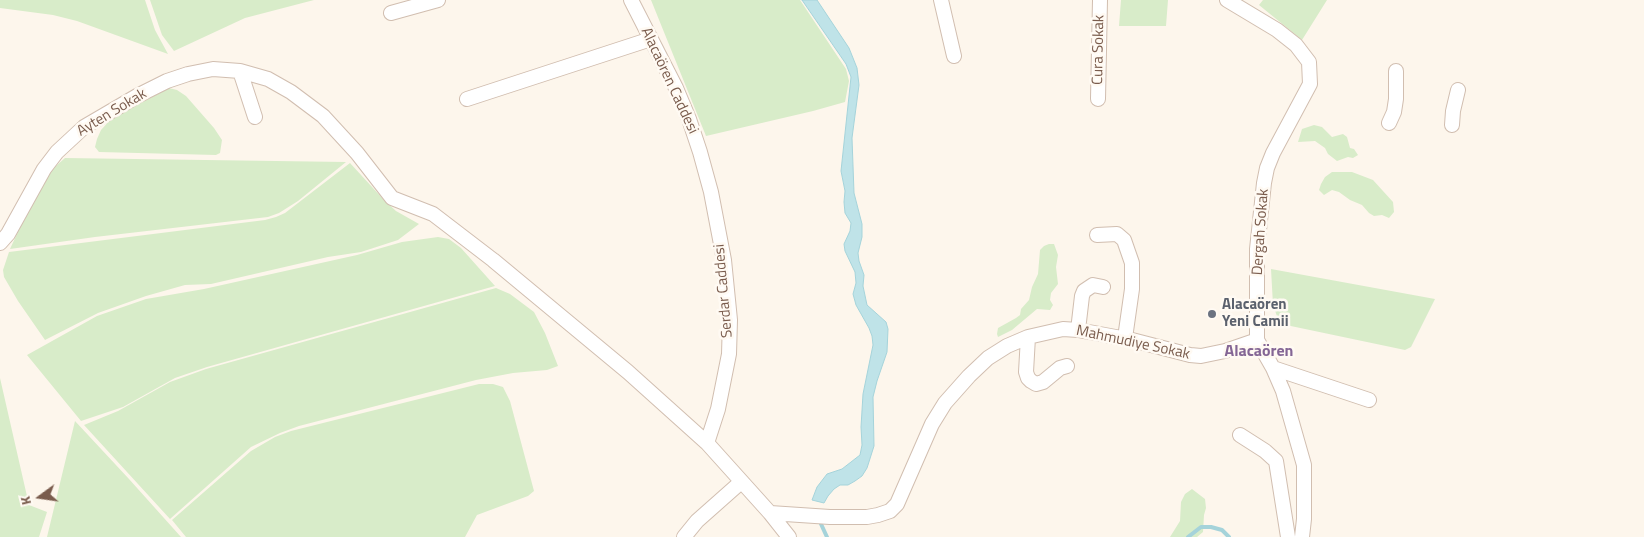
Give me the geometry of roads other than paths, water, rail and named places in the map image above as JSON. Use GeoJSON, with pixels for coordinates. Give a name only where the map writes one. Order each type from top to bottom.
{"type":"FeatureCollection","features":[{"type":"Feature","properties":{"kind":"street"},"geometry":{"type":"LineString","coordinates":[[391,13],[438,0]]}},
{"type":"Feature","properties":{"kind":"street","name":"Alacaören Caddesi"},"geometry":{"type":"LineString","coordinates":[[630,0],[676,88],[689,119],[711,192]]}},
{"type":"Feature","properties":{"kind":"street"},"geometry":{"type":"LineString","coordinates":[[941,0],[954,56]]}},
{"type":"Feature","properties":{"kind":"street","name":"Cura Sokak"},"geometry":{"type":"LineString","coordinates":[[1098,99],[1100,0]]}},
{"type":"Feature","properties":{"kind":"street","name":"Dergah Sokak"},"geometry":{"type":"LineString","coordinates":[[1227,0],[1276,30],[1296,45],[1309,62],[1310,84],[1272,153],[1264,183],[1257,250],[1257,340],[1273,368],[1283,391],[1304,466],[1302,537]]}},
{"type":"Feature","properties":{"kind":"street"},"geometry":{"type":"LineString","coordinates":[[467,99],[651,39]]}},
{"type":"Feature","properties":{"kind":"street","name":"Ayten Sokak"},"geometry":{"type":"LineString","coordinates":[[0,243],[8,234],[44,169],[71,138],[95,120],[137,96],[188,74],[213,69],[240,71],[268,79],[291,92],[323,116],[357,153],[392,198],[432,214],[493,260],[628,372],[707,443]]}},
{"type":"Feature","properties":{"kind":"street"},"geometry":{"type":"LineString","coordinates":[[240,71],[255,118]]}},
{"type":"Feature","properties":{"kind":"street"},"geometry":{"type":"LineString","coordinates":[[1389,123],[1394,112],[1396,99],[1396,71]]}},
{"type":"Feature","properties":{"kind":"street"},"geometry":{"type":"LineString","coordinates":[[1452,125],[1458,90]]}},
{"type":"Feature","properties":{"kind":"street","name":"Serdar Caddesi"},"geometry":{"type":"LineString","coordinates":[[707,443],[718,409],[729,354],[730,320],[724,260],[711,192]]}},
{"type":"Feature","properties":{"kind":"street"},"geometry":{"type":"LineString","coordinates":[[1097,235],[1117,234],[1124,240],[1132,263],[1132,289],[1125,338]]}},
{"type":"Feature","properties":{"kind":"street"},"geometry":{"type":"LineString","coordinates":[[1078,330],[1084,291],[1092,285],[1103,288]]}},
{"type":"Feature","properties":{"kind":"street","name":"Mahmudiye Sokak"},"geometry":{"type":"LineString","coordinates":[[770,512],[830,517],[878,515],[890,511],[898,504],[932,424],[945,403],[988,358],[1007,346],[1028,337],[1055,331],[1078,330],[1125,338],[1190,355],[1201,356],[1225,351],[1257,340]]}},
{"type":"Feature","properties":{"kind":"street"},"geometry":{"type":"LineString","coordinates":[[1028,337],[1026,372],[1031,381],[1036,384],[1043,382],[1060,368],[1067,366]]}},
{"type":"Feature","properties":{"kind":"street"},"geometry":{"type":"LineString","coordinates":[[1273,368],[1369,400]]}},
{"type":"Feature","properties":{"kind":"street"},"geometry":{"type":"LineString","coordinates":[[1240,435],[1265,451],[1276,461],[1288,537]]}},
{"type":"Feature","properties":{"kind":"street"},"geometry":{"type":"LineString","coordinates":[[707,443],[770,512],[789,537]]}},
{"type":"Feature","properties":{"kind":"street"},"geometry":{"type":"LineString","coordinates":[[684,537],[697,521],[741,482]]}},
{"type":"Feature","properties":{"kind":"water"},"geometry":{"type":"Polygon","coordinates":[[[802,0],[817,0],[849,48],[857,68],[859,85],[852,138],[854,193],[862,224],[862,237],[858,253],[864,275],[863,286],[867,305],[886,322],[888,329],[887,352],[873,397],[874,446],[867,468],[862,476],[855,481],[848,485],[840,485],[834,489],[824,503],[812,500],[817,487],[827,474],[842,469],[860,455],[862,445],[863,394],[873,345],[869,328],[856,305],[853,294],[856,283],[855,272],[845,251],[844,244],[850,231],[851,223],[845,213],[845,191],[841,171],[851,77],[846,64],[802,0]]]}},
{"type":"Feature","properties":{"kind":"waterway"},"geometry":{"type":"LineString","coordinates":[[821,524],[827,537]]}},
{"type":"Feature","properties":{"kind":"waterway"},"geometry":{"type":"LineString","coordinates":[[1188,537],[1201,527],[1222,530],[1229,537]]}},
{"type":"Feature","properties":{"kind":"place","name":"Alacaören Yeni Camii"},"geometry":{"type":"Point","coordinates":[1212,314]}},
{"type":"Feature","properties":{"kind":"district","name":"Alacaören"},"geometry":{"type":"Point","coordinates":[1259,352]}}]}
